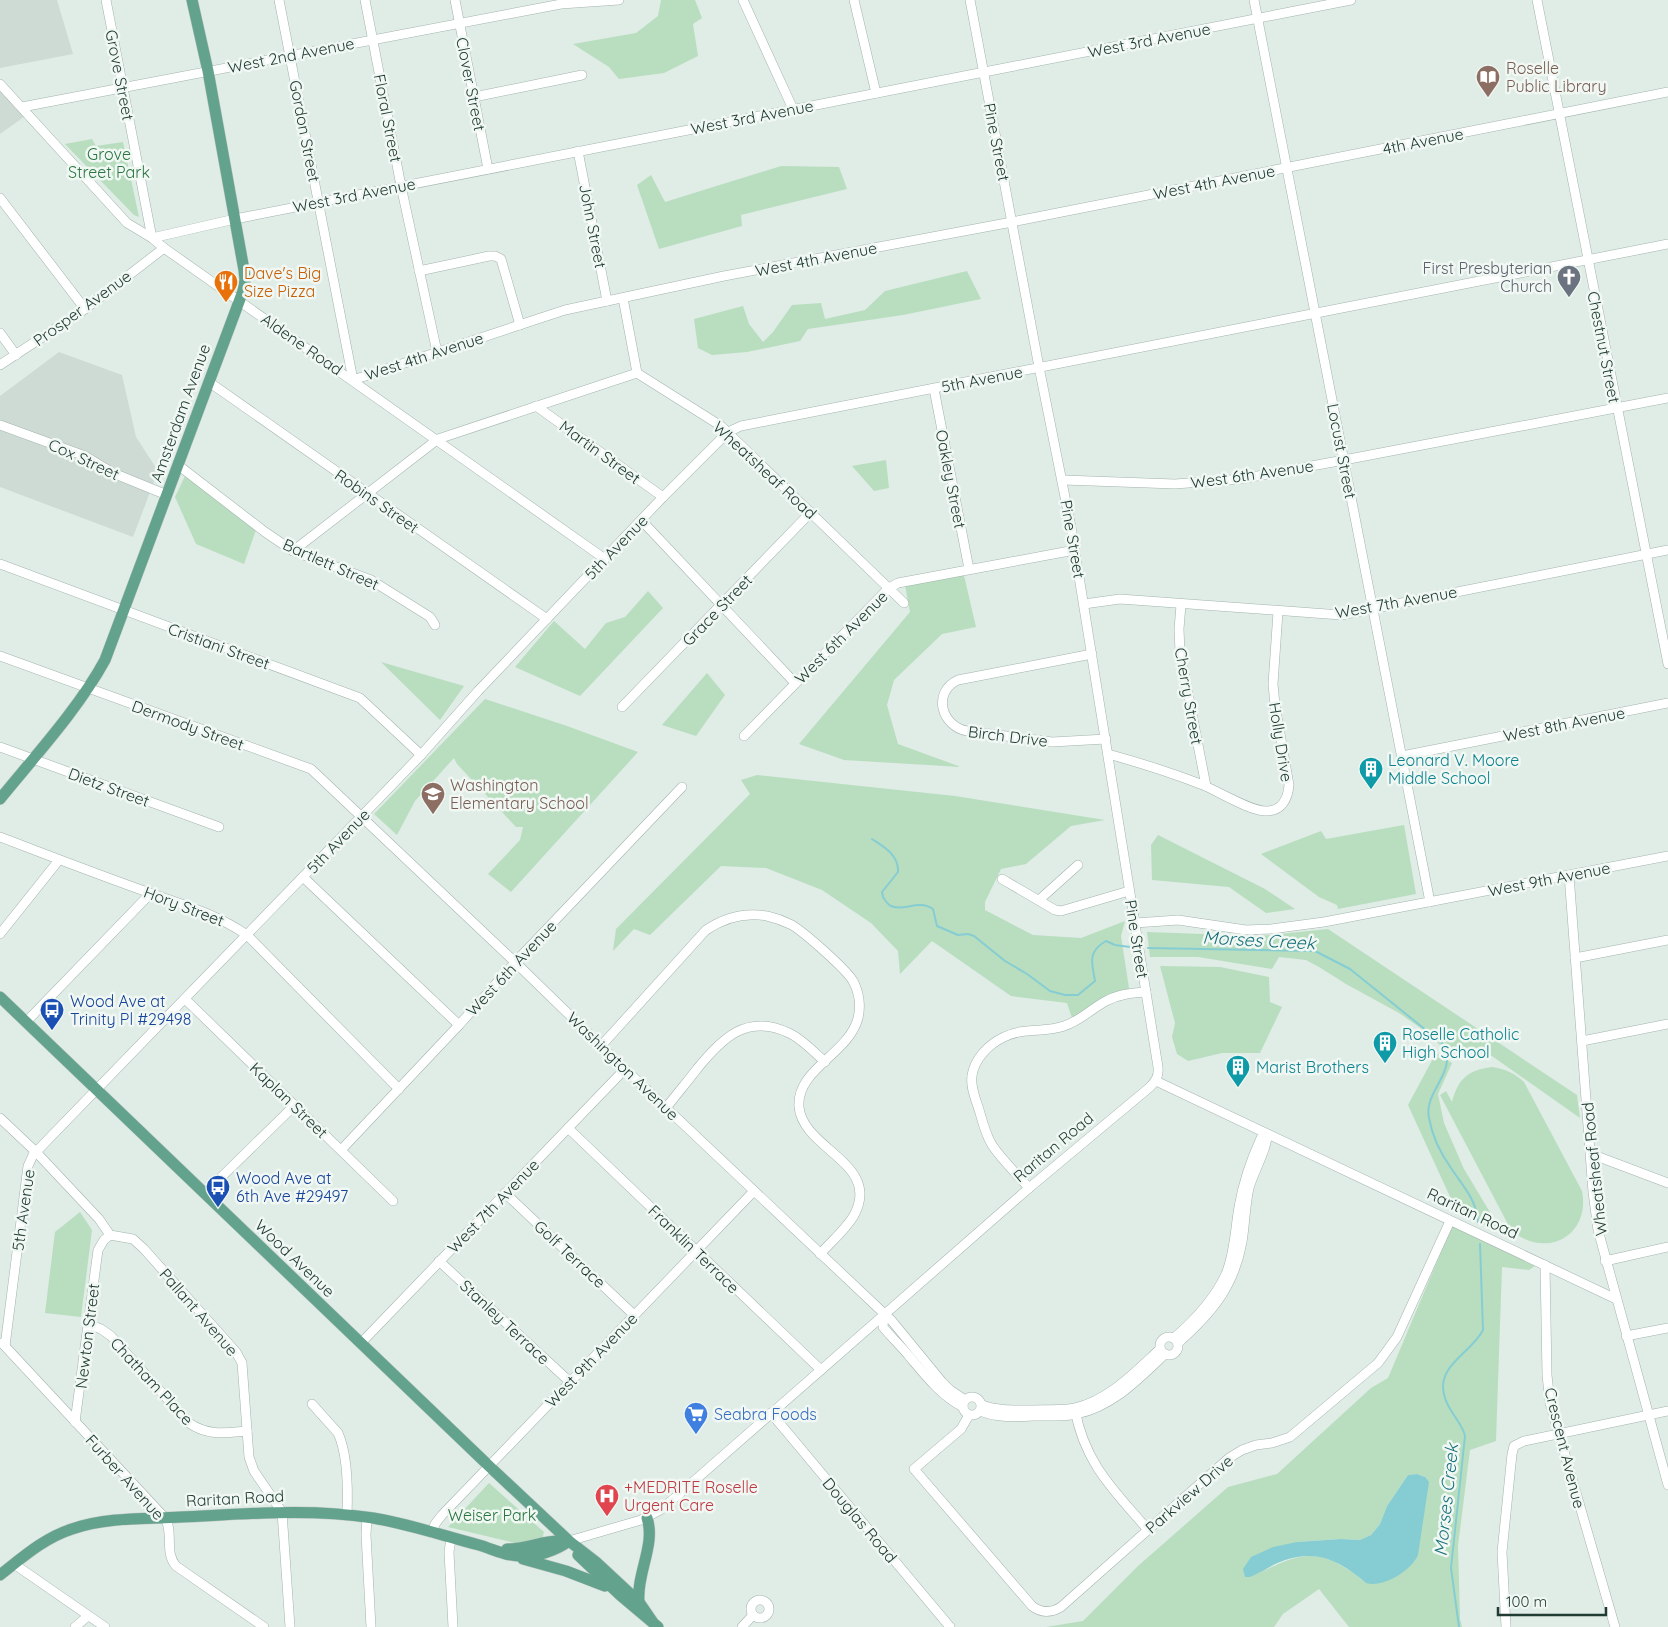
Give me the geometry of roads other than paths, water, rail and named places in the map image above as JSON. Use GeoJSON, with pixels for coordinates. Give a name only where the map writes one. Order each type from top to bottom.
{"type":"FeatureCollection","features":[{"type":"Feature","properties":{"kind":"main road","name":"Amsterdam Avenue"},"geometry":{"type":"LineString","coordinates":[[0,799],[88,689],[105,660],[245,280],[208,71],[192,0]]}},
{"type":"Feature","properties":{"kind":"main road","name":"Wood Avenue"},"geometry":{"type":"LineString","coordinates":[[0,997],[489,1466],[569,1541],[596,1562],[639,1602],[653,1625]]}},
{"type":"Feature","properties":{"kind":"main road","name":"Raritan Road"},"geometry":{"type":"LineString","coordinates":[[0,1574],[40,1543],[71,1529],[107,1522],[165,1518],[282,1512],[347,1514],[432,1533],[510,1555],[532,1555],[557,1548],[569,1541]]}},
{"type":"Feature","properties":{"kind":"main road"},"geometry":{"type":"LineString","coordinates":[[639,1602],[639,1590],[649,1536],[647,1518]]}},
{"type":"Feature","properties":{"kind":"main road","name":"Raritan Road"},"geometry":{"type":"LineString","coordinates":[[482,1546],[515,1549],[553,1541],[569,1541]]}},
{"type":"Feature","properties":{"kind":"main road","name":"Wood Avenue"},"geometry":{"type":"LineString","coordinates":[[569,1541],[585,1562],[653,1625]]}},
{"type":"Feature","properties":{"kind":"main road"},"geometry":{"type":"LineString","coordinates":[[510,1555],[576,1574],[620,1595]]}},
{"type":"Feature","properties":{"kind":"street","name":"Grove Street"},"geometry":{"type":"LineString","coordinates":[[106,0],[152,238]]}},
{"type":"Feature","properties":{"kind":"street","name":"Gordon Street"},"geometry":{"type":"LineString","coordinates":[[279,0],[353,380]]}},
{"type":"Feature","properties":{"kind":"street","name":"Floral Street"},"geometry":{"type":"LineString","coordinates":[[366,0],[401,186],[437,352]]}},
{"type":"Feature","properties":{"kind":"street","name":"Clover Street"},"geometry":{"type":"LineString","coordinates":[[455,0],[488,169]]}},
{"type":"Feature","properties":{"kind":"street","name":"West 2nd Avenue"},"geometry":{"type":"LineString","coordinates":[[22,107],[565,2],[619,0]]}},
{"type":"Feature","properties":{"kind":"street"},"geometry":{"type":"LineString","coordinates":[[743,0],[793,109]]}},
{"type":"Feature","properties":{"kind":"street"},"geometry":{"type":"LineString","coordinates":[[854,0],[876,93]]}},
{"type":"Feature","properties":{"kind":"street","name":"Pine Street"},"geometry":{"type":"LineString","coordinates":[[970,0],[1075,550],[1158,1067],[1156,1081]]}},
{"type":"Feature","properties":{"kind":"street","name":"Locust Street"},"geometry":{"type":"LineString","coordinates":[[1254,0],[1430,902]]}},
{"type":"Feature","properties":{"kind":"street","name":"West 3rd Avenue"},"geometry":{"type":"LineString","coordinates":[[152,238],[235,218],[1351,0]]}},
{"type":"Feature","properties":{"kind":"street","name":"Chestnut Street"},"geometry":{"type":"LineString","coordinates":[[1537,0],[1668,664]]}},
{"type":"Feature","properties":{"kind":"street"},"geometry":{"type":"LineString","coordinates":[[474,97],[582,75]]}},
{"type":"Feature","properties":{"kind":"street","name":"Aldene Road"},"geometry":{"type":"LineString","coordinates":[[0,84],[127,223],[152,238],[606,558]]}},
{"type":"Feature","properties":{"kind":"street","name":"4th Avenue"},"geometry":{"type":"LineString","coordinates":[[1287,168],[1668,92]]}},
{"type":"Feature","properties":{"kind":"street","name":"John Street"},"geometry":{"type":"LineString","coordinates":[[578,151],[607,301]]}},
{"type":"Feature","properties":{"kind":"street","name":"West 4th Avenue"},"geometry":{"type":"LineString","coordinates":[[353,380],[565,310],[724,276],[1287,168]]}},
{"type":"Feature","properties":{"kind":"street"},"geometry":{"type":"LineString","coordinates":[[0,198],[84,309]]}},
{"type":"Feature","properties":{"kind":"street","name":"5th Avenue"},"geometry":{"type":"LineString","coordinates":[[3,1344],[28,1166],[31,1158],[421,755],[478,691],[663,497],[728,432],[741,426],[1668,244]]}},
{"type":"Feature","properties":{"kind":"street","name":"Prosper Avenue"},"geometry":{"type":"LineString","coordinates":[[0,365],[84,309],[164,248]]}},
{"type":"Feature","properties":{"kind":"street"},"geometry":{"type":"LineString","coordinates":[[419,271],[489,256],[501,259],[520,325]]}},
{"type":"Feature","properties":{"kind":"street"},"geometry":{"type":"LineString","coordinates":[[293,551],[436,440],[637,373],[623,298]]}},
{"type":"Feature","properties":{"kind":"street"},"geometry":{"type":"LineString","coordinates":[[0,333],[16,355]]}},
{"type":"Feature","properties":{"kind":"street","name":"Wheatsheaf Road"},"geometry":{"type":"LineString","coordinates":[[637,373],[728,432],[904,603]]}},
{"type":"Feature","properties":{"kind":"street","name":"Robins Street"},"geometry":{"type":"LineString","coordinates":[[209,382],[366,494],[547,619]]}},
{"type":"Feature","properties":{"kind":"street","name":"Oakley Street"},"geometry":{"type":"LineString","coordinates":[[934,389],[968,569]]}},
{"type":"Feature","properties":{"kind":"street","name":"West 6th Avenue"},"geometry":{"type":"LineString","coordinates":[[1062,480],[1184,483],[1241,479],[1668,398]]}},
{"type":"Feature","properties":{"kind":"street","name":"Martin Street"},"geometry":{"type":"LineString","coordinates":[[536,406],[663,497]]}},
{"type":"Feature","properties":{"kind":"street","name":"Cox Street"},"geometry":{"type":"LineString","coordinates":[[0,425],[85,456],[114,473],[167,495]]}},
{"type":"Feature","properties":{"kind":"street","name":"Bartlett Street"},"geometry":{"type":"LineString","coordinates":[[178,465],[265,532],[293,551],[378,584],[430,617],[435,625]]}},
{"type":"Feature","properties":{"kind":"street","name":"Grace Street"},"geometry":{"type":"LineString","coordinates":[[622,707],[811,512]]}},
{"type":"Feature","properties":{"kind":"street"},"geometry":{"type":"LineString","coordinates":[[642,520],[796,683]]}},
{"type":"Feature","properties":{"kind":"street","name":"West 6th Avenue"},"geometry":{"type":"LineString","coordinates":[[744,736],[889,588],[898,583],[1075,550]]}},
{"type":"Feature","properties":{"kind":"street","name":"West 7th Avenue"},"geometry":{"type":"LineString","coordinates":[[1084,604],[1120,599],[1336,616],[1668,550]]}},
{"type":"Feature","properties":{"kind":"street","name":"Cristiani Street"},"geometry":{"type":"LineString","coordinates":[[0,564],[360,698],[421,755]]}},
{"type":"Feature","properties":{"kind":"street","name":"Cherry Street"},"geometry":{"type":"LineString","coordinates":[[1182,604],[1179,629],[1180,652],[1206,786]]}},
{"type":"Feature","properties":{"kind":"street","name":"Holly Drive"},"geometry":{"type":"LineString","coordinates":[[1108,754],[1152,766],[1206,786],[1260,811],[1276,809],[1285,800],[1289,785],[1273,684],[1278,612]]}},
{"type":"Feature","properties":{"kind":"street","name":"Birch Drive"},"geometry":{"type":"LineString","coordinates":[[1092,654],[958,680],[953,682],[946,691],[943,709],[951,725],[968,732],[1052,742],[1106,739]]}},
{"type":"Feature","properties":{"kind":"street","name":"Dermody Street"},"geometry":{"type":"LineString","coordinates":[[0,656],[311,769],[362,816]]}},
{"type":"Feature","properties":{"kind":"street","name":"West 8th Avenue"},"geometry":{"type":"LineString","coordinates":[[1402,756],[1668,703]]}},
{"type":"Feature","properties":{"kind":"street","name":"Dietz Street"},"geometry":{"type":"LineString","coordinates":[[0,747],[219,827]]}},
{"type":"Feature","properties":{"kind":"street","name":"West 6th Avenue"},"geometry":{"type":"LineString","coordinates":[[341,1150],[682,787]]}},
{"type":"Feature","properties":{"kind":"street","name":"Washington Avenue"},"geometry":{"type":"LineString","coordinates":[[362,816],[625,1069],[892,1321],[909,1349],[940,1391],[964,1403]]}},
{"type":"Feature","properties":{"kind":"street","name":"Hory Street"},"geometry":{"type":"LineString","coordinates":[[0,837],[150,894],[215,916],[247,935],[399,1089]]}},
{"type":"Feature","properties":{"kind":"street","name":"West 9th Avenue"},"geometry":{"type":"LineString","coordinates":[[1135,923],[1170,920],[1246,930],[1271,929],[1324,922],[1668,856]]}},
{"type":"Feature","properties":{"kind":"street"},"geometry":{"type":"LineString","coordinates":[[0,934],[59,860]]}},
{"type":"Feature","properties":{"kind":"street"},"geometry":{"type":"LineString","coordinates":[[1039,900],[1078,866]]}},
{"type":"Feature","properties":{"kind":"street","name":"Wheatsheaf Road"},"geometry":{"type":"LineString","coordinates":[[1569,875],[1598,1230],[1668,1485]]}},
{"type":"Feature","properties":{"kind":"street"},"geometry":{"type":"LineString","coordinates":[[303,877],[459,1025]]}},
{"type":"Feature","properties":{"kind":"street"},"geometry":{"type":"LineString","coordinates":[[1002,879],[1055,910],[1061,911],[1129,891]]}},
{"type":"Feature","properties":{"kind":"street"},"geometry":{"type":"LineString","coordinates":[[26,1022],[150,894]]}},
{"type":"Feature","properties":{"kind":"street"},"geometry":{"type":"LineString","coordinates":[[601,1046],[706,930],[735,916],[760,915],[783,921],[796,928],[846,970],[855,984],[859,1006],[854,1029],[848,1040],[809,1077],[799,1100],[801,1117],[807,1128],[850,1169],[857,1181],[859,1198],[854,1216],[820,1254]]}},
{"type":"Feature","properties":{"kind":"street"},"geometry":{"type":"LineString","coordinates":[[1575,958],[1668,940]]}},
{"type":"Feature","properties":{"kind":"street"},"geometry":{"type":"LineString","coordinates":[[1029,1188],[992,1145],[973,1089],[972,1076],[975,1067],[992,1043],[1005,1036],[1023,1031],[1060,1028],[1072,1024],[1114,997],[1122,994],[1146,992]]}},
{"type":"Feature","properties":{"kind":"street","name":"Kaplan Street"},"geometry":{"type":"LineString","coordinates":[[185,999],[393,1201]]}},
{"type":"Feature","properties":{"kind":"street"},"geometry":{"type":"LineString","coordinates":[[1582,1041],[1668,1024]]}},
{"type":"Feature","properties":{"kind":"street"},"geometry":{"type":"LineString","coordinates":[[666,1108],[716,1046],[726,1037],[744,1029],[764,1026],[777,1028],[797,1037],[825,1062]]}},
{"type":"Feature","properties":{"kind":"street","name":"West 7th Avenue"},"geometry":{"type":"LineString","coordinates":[[360,1343],[625,1069]]}},
{"type":"Feature","properties":{"kind":"street","name":"Raritan Road"},"geometry":{"type":"LineString","coordinates":[[569,1541],[647,1518],[662,1509],[1029,1188],[1156,1081],[1616,1299]]}},
{"type":"Feature","properties":{"kind":"street"},"geometry":{"type":"LineString","coordinates":[[205,1193],[295,1105]]}},
{"type":"Feature","properties":{"kind":"street"},"geometry":{"type":"LineString","coordinates":[[0,1118],[36,1152],[99,1219],[110,1234]]}},
{"type":"Feature","properties":{"kind":"street","name":"Franklin Terrace"},"geometry":{"type":"LineString","coordinates":[[568,1128],[821,1370]]}},
{"type":"Feature","properties":{"kind":"street"},"geometry":{"type":"LineString","coordinates":[[1162,1352],[1171,1355],[1175,1353],[1177,1349],[1176,1341],[1210,1302],[1226,1274],[1235,1241],[1243,1186],[1261,1138],[1267,1134]]}},
{"type":"Feature","properties":{"kind":"street"},"geometry":{"type":"LineString","coordinates":[[1591,1154],[1668,1183]]}},
{"type":"Feature","properties":{"kind":"street","name":"West 9th Avenue"},"geometry":{"type":"LineString","coordinates":[[432,1533],[438,1520],[754,1191]]}},
{"type":"Feature","properties":{"kind":"street","name":"Golf Terrace"},"geometry":{"type":"LineString","coordinates":[[505,1193],[634,1315]]}},
{"type":"Feature","properties":{"kind":"street","name":"Parkview Drive"},"geometry":{"type":"LineString","coordinates":[[969,1415],[961,1429],[914,1469],[1032,1606],[1038,1610],[1054,1611],[1061,1607],[1229,1458],[1242,1450],[1256,1445],[1272,1443],[1290,1437],[1378,1363],[1397,1337],[1450,1221]]}},
{"type":"Feature","properties":{"kind":"street","name":"Newton Street"},"geometry":{"type":"LineString","coordinates":[[75,1422],[98,1250],[110,1234]]}},
{"type":"Feature","properties":{"kind":"street","name":"Pallant Avenue"},"geometry":{"type":"LineString","coordinates":[[110,1234],[127,1237],[139,1244],[236,1352],[242,1363],[244,1373],[249,1457],[254,1471],[282,1512]]}},
{"type":"Feature","properties":{"kind":"street"},"geometry":{"type":"LineString","coordinates":[[1605,1260],[1668,1247]]}},
{"type":"Feature","properties":{"kind":"street","name":"Stanley Terrace"},"geometry":{"type":"LineString","coordinates":[[440,1261],[570,1382]]}},
{"type":"Feature","properties":{"kind":"street","name":"Crescent Avenue"},"geometry":{"type":"LineString","coordinates":[[1545,1265],[1547,1376],[1550,1404],[1614,1627]]}},
{"type":"Feature","properties":{"kind":"street","name":"Chatham Place"},"geometry":{"type":"LineString","coordinates":[[88,1324],[101,1329],[111,1336],[189,1423],[207,1432],[247,1431]]}},
{"type":"Feature","properties":{"kind":"street"},"geometry":{"type":"LineString","coordinates":[[1626,1336],[1668,1328]]}},
{"type":"Feature","properties":{"kind":"street"},"geometry":{"type":"LineString","coordinates":[[1162,1352],[1160,1344],[1163,1339],[1168,1337],[1176,1341]]}},
{"type":"Feature","properties":{"kind":"street","name":"Furber Avenue"},"geometry":{"type":"LineString","coordinates":[[3,1344],[165,1518],[168,1528],[170,1555],[176,1566],[264,1627]]}},
{"type":"Feature","properties":{"kind":"street"},"geometry":{"type":"LineString","coordinates":[[981,1408],[999,1416],[1012,1417],[1097,1408],[1122,1393],[1162,1352]]}},
{"type":"Feature","properties":{"kind":"street"},"geometry":{"type":"LineString","coordinates":[[970,1397],[975,1397],[980,1400],[981,1408],[975,1415],[969,1415],[965,1411],[964,1403],[970,1397]]}},
{"type":"Feature","properties":{"kind":"street"},"geometry":{"type":"LineString","coordinates":[[312,1404],[338,1433],[341,1439],[345,1459],[347,1514]]}},
{"type":"Feature","properties":{"kind":"street"},"geometry":{"type":"LineString","coordinates":[[1075,1411],[1083,1443],[1094,1463],[1148,1530]]}},
{"type":"Feature","properties":{"kind":"street"},"geometry":{"type":"LineString","coordinates":[[1506,1627],[1502,1552],[1514,1446],[1524,1441],[1559,1433],[1668,1411]]}},
{"type":"Feature","properties":{"kind":"street","name":"Douglas Road"},"geometry":{"type":"LineString","coordinates":[[771,1413],[950,1627]]}},
{"type":"Feature","properties":{"kind":"street"},"geometry":{"type":"LineString","coordinates":[[282,1512],[290,1627]]}},
{"type":"Feature","properties":{"kind":"street"},"geometry":{"type":"LineString","coordinates":[[367,1517],[366,1535],[372,1627]]}},
{"type":"Feature","properties":{"kind":"street"},"geometry":{"type":"LineString","coordinates":[[451,1538],[448,1552],[453,1627]]}},
{"type":"Feature","properties":{"kind":"street"},"geometry":{"type":"LineString","coordinates":[[14,1564],[104,1627]]}},
{"type":"Feature","properties":{"kind":"street"},"geometry":{"type":"LineString","coordinates":[[742,1627],[754,1615]]}},
{"type":"Feature","properties":{"kind":"street"},"geometry":{"type":"LineString","coordinates":[[74,1627],[88,1616]]}},
{"type":"Feature","properties":{"kind":"water"},"geometry":{"type":"Polygon","coordinates":[[[1417,1474],[1425,1477],[1429,1482],[1418,1555],[1409,1567],[1396,1577],[1380,1583],[1366,1583],[1338,1564],[1319,1557],[1308,1556],[1285,1560],[1250,1577],[1245,1577],[1243,1569],[1251,1557],[1273,1547],[1297,1542],[1341,1539],[1360,1540],[1371,1535],[1380,1524],[1387,1506],[1408,1475],[1417,1474]]]}},
{"type":"Feature","properties":{"kind":"waterway","name":"Morses Creek"},"geometry":{"type":"LineString","coordinates":[[872,839],[890,852],[898,866],[898,872],[882,892],[889,905],[901,908],[922,905],[933,909],[937,926],[958,935],[968,934],[974,936],[1005,961],[1050,991],[1065,995],[1078,995],[1095,981],[1092,958],[1100,945],[1106,941],[1115,945],[1130,947]]}},
{"type":"Feature","properties":{"kind":"waterway","name":"Morses Creek"},"geometry":{"type":"LineString","coordinates":[[1148,948],[1315,951],[1350,969],[1442,1043],[1447,1063],[1431,1099],[1429,1118],[1440,1151],[1472,1200],[1478,1222]]}},
{"type":"Feature","properties":{"kind":"waterway","name":"Morses Creek"},"geometry":{"type":"LineString","coordinates":[[1459,1627],[1451,1568],[1465,1436],[1462,1427],[1447,1403],[1443,1387],[1449,1369],[1483,1330],[1480,1244]]}},
{"type":"Feature","properties":{"kind":"place","name":"Roselle Public Library"},"geometry":{"type":"Point","coordinates":[1488,98]}},
{"type":"Feature","properties":{"kind":"place","name":"First Presbyterian Church"},"geometry":{"type":"Point","coordinates":[1569,298]}},
{"type":"Feature","properties":{"kind":"place","name":"Dave's Big Size Pizza"},"geometry":{"type":"Point","coordinates":[226,303]}},
{"type":"Feature","properties":{"kind":"place","name":"Leonard V. Moore Middle School"},"geometry":{"type":"Point","coordinates":[1371,790]}},
{"type":"Feature","properties":{"kind":"place","name":"Washington Elementary School"},"geometry":{"type":"Point","coordinates":[433,815]}},
{"type":"Feature","properties":{"kind":"place","name":"Wood Ave at Trinity Pl #29498"},"geometry":{"type":"Point","coordinates":[52,1031]}},
{"type":"Feature","properties":{"kind":"place","name":"Roselle Catholic High School"},"geometry":{"type":"Point","coordinates":[1385,1064]}},
{"type":"Feature","properties":{"kind":"place","name":"Marist Brothers"},"geometry":{"type":"Point","coordinates":[1238,1088]}},
{"type":"Feature","properties":{"kind":"place","name":"Wood Ave at 6th Ave #29497"},"geometry":{"type":"Point","coordinates":[218,1208]}},
{"type":"Feature","properties":{"kind":"place","name":"Seabra Foods"},"geometry":{"type":"Point","coordinates":[696,1435]}},
{"type":"Feature","properties":{"kind":"place","name":"+MEDRITE Roselle Urgent Care"},"geometry":{"type":"Point","coordinates":[607,1517]}},
{"type":"Feature","properties":{"kind":"park label","name":"Grove Street Park"},"geometry":{"type":"Point","coordinates":[109,163]}},
{"type":"Feature","properties":{"kind":"park label","name":"Weiser Park"},"geometry":{"type":"Point","coordinates":[492,1515]}}]}
